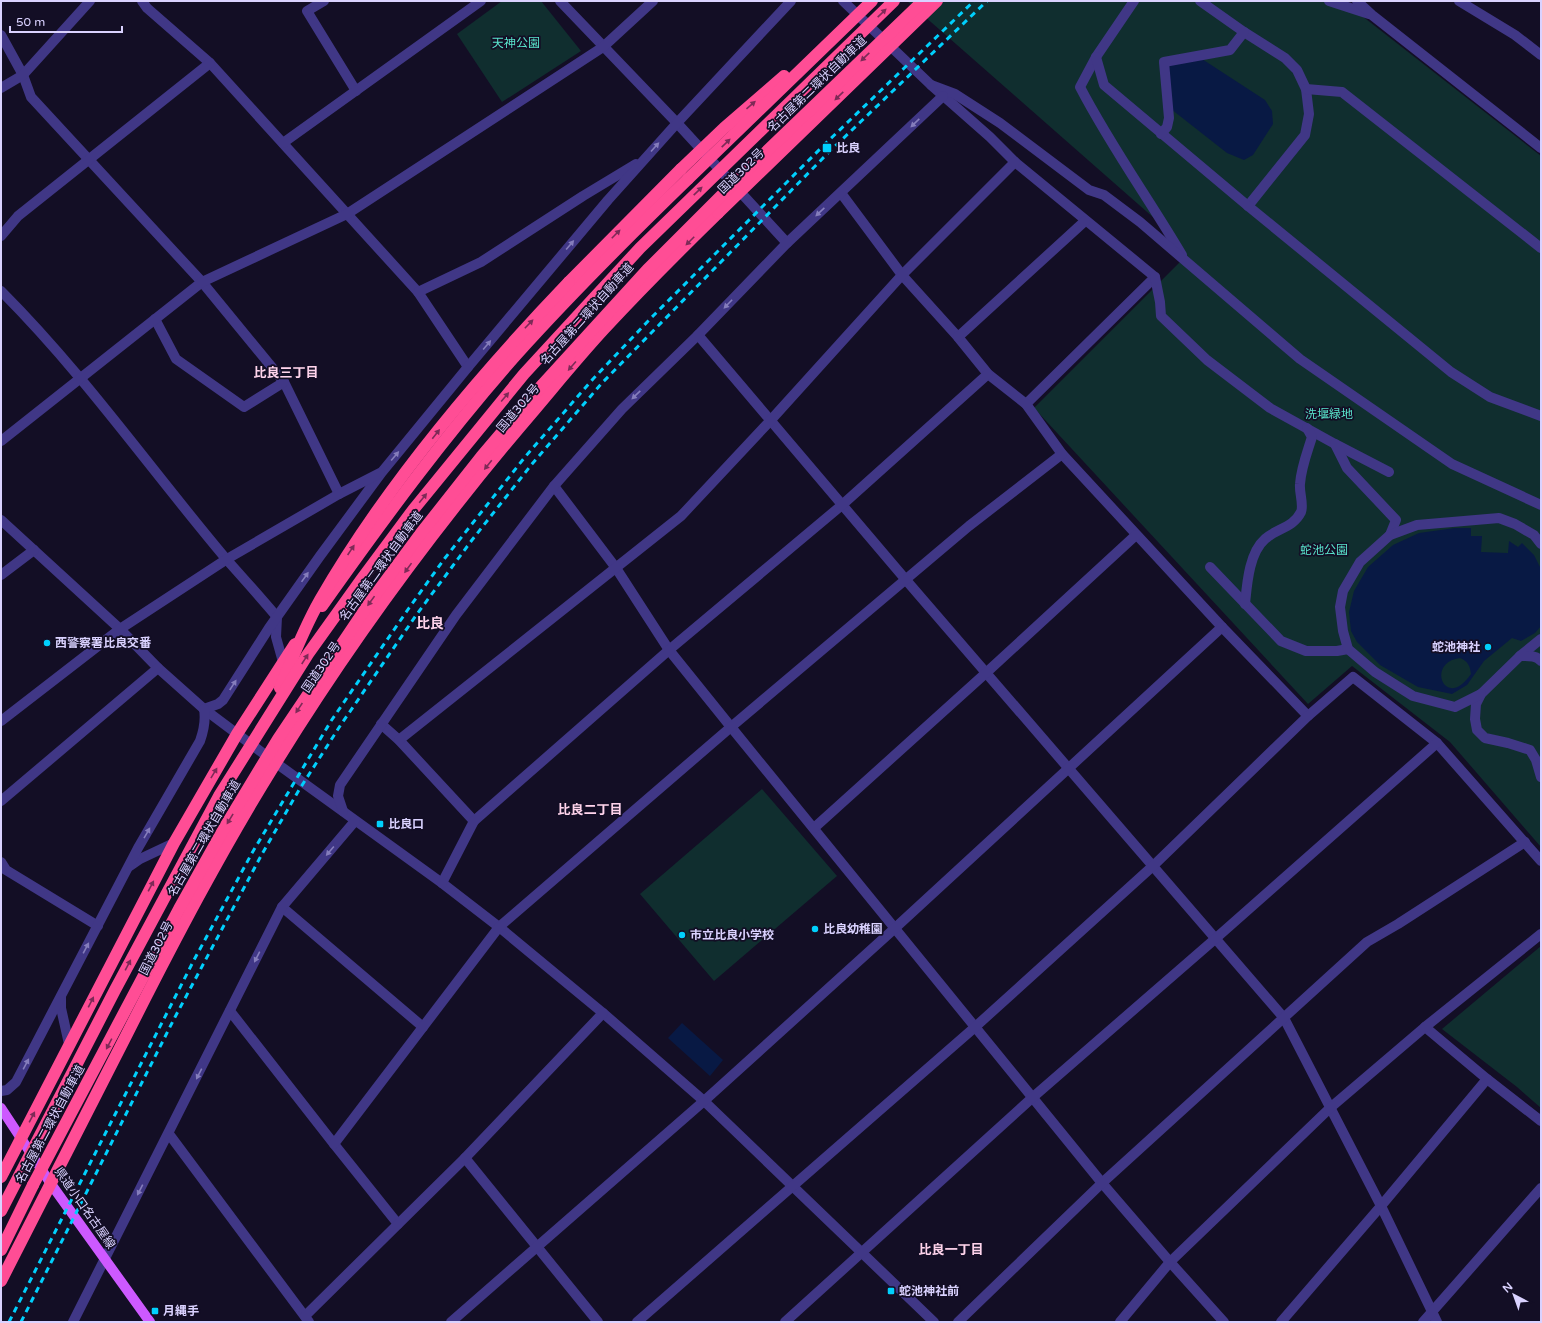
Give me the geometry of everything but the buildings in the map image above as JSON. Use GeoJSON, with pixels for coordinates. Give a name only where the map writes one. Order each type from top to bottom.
{"type":"FeatureCollection","features":[{"type":"Feature","properties":{"kind":"highway"},"geometry":{"type":"LineString","coordinates":[[1,1177],[174,843],[237,734],[283,662],[332,592],[412,484],[516,355],[624,242],[872,1]]}},
{"type":"Feature","properties":{"kind":"highway","name":"名古屋第二環状自動車道"},"geometry":{"type":"LineString","coordinates":[[1,1211],[219,796],[308,654],[360,580],[427,493],[524,374],[640,248],[894,1]]}},
{"type":"Feature","properties":{"kind":"highway","name":"名古屋第二環状自動車道"},"geometry":{"type":"LineString","coordinates":[[1,1250],[180,909],[226,825],[278,739],[370,602],[421,533],[481,457],[543,384],[647,270],[739,178],[923,1]]}},
{"type":"Feature","properties":{"kind":"highway"},"geometry":{"type":"LineString","coordinates":[[886,37],[932,1]]}},
{"type":"Feature","properties":{"kind":"highway","name":"国道302号"},"geometry":{"type":"LineString","coordinates":[[1,1281],[175,939],[246,812],[326,685],[372,616],[467,491],[514,433],[603,330],[718,213],[937,1]]}},
{"type":"Feature","properties":{"kind":"highway"},"geometry":{"type":"LineString","coordinates":[[265,722],[319,601],[345,559],[375,514],[482,377],[524,329],[681,169],[770,88],[846,27]]}},
{"type":"Feature","properties":{"kind":"highway"},"geometry":{"type":"LineString","coordinates":[[1,1258],[10,1231]]}},
{"type":"Feature","properties":{"kind":"main road","name":"県道小口名古屋線"},"geometry":{"type":"LineString","coordinates":[[1,1108],[51,1184],[150,1322]]}},
{"type":"Feature","properties":{"kind":"street"},"geometry":{"type":"LineString","coordinates":[[1,88],[23,75],[90,1]]}},
{"type":"Feature","properties":{"kind":"street"},"geometry":{"type":"LineString","coordinates":[[142,1],[147,8],[210,63],[418,292],[468,367]]}},
{"type":"Feature","properties":{"kind":"street"},"geometry":{"type":"LineString","coordinates":[[324,1],[307,11],[356,91]]}},
{"type":"Feature","properties":{"kind":"street"},"geometry":{"type":"LineString","coordinates":[[283,143],[481,1]]}},
{"type":"Feature","properties":{"kind":"street"},"geometry":{"type":"LineString","coordinates":[[560,1],[677,123],[787,243]]}},
{"type":"Feature","properties":{"kind":"street"},"geometry":{"type":"LineString","coordinates":[[1,441],[82,379],[202,282],[347,214],[603,47],[653,1]]}},
{"type":"Feature","properties":{"kind":"street"},"geometry":{"type":"LineString","coordinates":[[204,709],[218,704],[223,700],[277,617],[324,550],[382,472],[468,367],[644,159],[791,1]]}},
{"type":"Feature","properties":{"kind":"street"},"geometry":{"type":"LineString","coordinates":[[843,1],[1015,162],[1085,222],[1155,277],[1161,316],[1207,360],[1270,408],[1389,472]]}},
{"type":"Feature","properties":{"kind":"street"},"geometry":{"type":"LineString","coordinates":[[1134,1],[1096,56],[1080,87],[1092,111],[1160,217],[1186,262]]}},
{"type":"Feature","properties":{"kind":"street"},"geometry":{"type":"LineString","coordinates":[[1200,1],[1244,32],[1285,58],[1298,70],[1306,89],[1309,114],[1305,136],[1248,206]]}},
{"type":"Feature","properties":{"kind":"street"},"geometry":{"type":"LineString","coordinates":[[1329,1],[1372,15]]}},
{"type":"Feature","properties":{"kind":"street"},"geometry":{"type":"LineString","coordinates":[[1357,1],[1372,15],[1541,148]]}},
{"type":"Feature","properties":{"kind":"street"},"geometry":{"type":"LineString","coordinates":[[1459,1],[1515,35],[1541,55]]}},
{"type":"Feature","properties":{"kind":"street"},"geometry":{"type":"LineString","coordinates":[[1161,134],[1167,127],[1169,118],[1164,62],[1230,50],[1244,32]]}},
{"type":"Feature","properties":{"kind":"street"},"geometry":{"type":"LineString","coordinates":[[1,35],[23,75],[31,97],[202,282],[284,382],[339,494]]}},
{"type":"Feature","properties":{"kind":"street"},"geometry":{"type":"LineString","coordinates":[[1096,56],[1104,85],[1248,206],[1451,372],[1490,397],[1541,416]]}},
{"type":"Feature","properties":{"kind":"street"},"geometry":{"type":"LineString","coordinates":[[1,236],[18,216],[210,63]]}},
{"type":"Feature","properties":{"kind":"street"},"geometry":{"type":"LineString","coordinates":[[931,85],[956,94],[1000,123],[1088,190],[1104,195],[1140,222],[1300,359],[1452,464],[1541,505]]}},
{"type":"Feature","properties":{"kind":"street"},"geometry":{"type":"LineString","coordinates":[[1306,89],[1342,92],[1541,248]]}},
{"type":"Feature","properties":{"kind":"street"},"geometry":{"type":"LineString","coordinates":[[344,812],[338,796],[340,785],[456,614],[554,486],[622,409],[698,335],[787,243],[943,96]]}},
{"type":"Feature","properties":{"kind":"street"},"geometry":{"type":"LineString","coordinates":[[418,292],[481,262],[583,196],[644,159]]}},
{"type":"Feature","properties":{"kind":"street"},"geometry":{"type":"LineString","coordinates":[[399,740],[681,516],[902,276],[1015,162]]}},
{"type":"Feature","properties":{"kind":"street"},"geometry":{"type":"LineString","coordinates":[[841,193],[902,276],[958,337],[988,374],[1026,404],[1062,454],[1222,627],[1308,716]]}},
{"type":"Feature","properties":{"kind":"street"},"geometry":{"type":"LineString","coordinates":[[958,337],[1085,222]]}},
{"type":"Feature","properties":{"kind":"street"},"geometry":{"type":"LineString","coordinates":[[1026,404],[1155,277]]}},
{"type":"Feature","properties":{"kind":"street"},"geometry":{"type":"LineString","coordinates":[[1,291],[24,314],[82,379],[227,559],[277,617],[276,637],[283,662]]}},
{"type":"Feature","properties":{"kind":"street"},"geometry":{"type":"LineString","coordinates":[[155,319],[176,359],[244,407],[284,382]]}},
{"type":"Feature","properties":{"kind":"street"},"geometry":{"type":"LineString","coordinates":[[698,335],[906,580],[987,672],[1284,1018],[1382,1206],[1437,1322]]}},
{"type":"Feature","properties":{"kind":"street"},"geometry":{"type":"LineString","coordinates":[[442,883],[474,821],[669,650],[842,505],[988,374]]}},
{"type":"Feature","properties":{"kind":"street"},"geometry":{"type":"LineString","coordinates":[[1244,604],[1249,569],[1255,554],[1264,539],[1278,530],[1292,524],[1301,511],[1300,485],[1302,466],[1312,438],[1308,428]]}},
{"type":"Feature","properties":{"kind":"street"},"geometry":{"type":"LineString","coordinates":[[1335,444],[1347,468],[1396,520],[1390,535]]}},
{"type":"Feature","properties":{"kind":"street"},"geometry":{"type":"LineString","coordinates":[[334,1144],[499,927],[731,727],[969,526],[1062,454]]}},
{"type":"Feature","properties":{"kind":"street"},"geometry":{"type":"LineString","coordinates":[[1,721],[120,629],[227,559],[339,494],[382,472]]}},
{"type":"Feature","properties":{"kind":"street"},"geometry":{"type":"LineString","coordinates":[[554,486],[616,568],[669,650],[974,1028],[1102,1183],[1224,1322]]}},
{"type":"Feature","properties":{"kind":"street"},"geometry":{"type":"LineString","coordinates":[[1541,544],[1534,535],[1499,518],[1416,525],[1390,535],[1360,562],[1343,591],[1340,607],[1343,631],[1348,649],[1375,672],[1413,696],[1455,707],[1481,694],[1541,638]]}},
{"type":"Feature","properties":{"kind":"street"},"geometry":{"type":"LineString","coordinates":[[1,520],[120,629],[158,668],[204,709],[344,812],[354,821],[442,883],[499,927],[603,1013],[704,1101],[934,1322]]}},
{"type":"Feature","properties":{"kind":"street"},"geometry":{"type":"LineString","coordinates":[[814,828],[1136,535]]}},
{"type":"Feature","properties":{"kind":"street"},"geometry":{"type":"LineString","coordinates":[[1,575],[34,550]]}},
{"type":"Feature","properties":{"kind":"street"},"geometry":{"type":"LineString","coordinates":[[1210,567],[1281,641],[1306,651],[1337,651],[1348,649]]}},
{"type":"Feature","properties":{"kind":"street"},"geometry":{"type":"LineString","coordinates":[[451,1322],[704,1101],[894,929],[1222,627]]}},
{"type":"Feature","properties":{"kind":"street"},"geometry":{"type":"LineString","coordinates":[[1520,656],[1532,655],[1539,658],[1541,661]]}},
{"type":"Feature","properties":{"kind":"street"},"geometry":{"type":"LineString","coordinates":[[1,801],[158,668]]}},
{"type":"Feature","properties":{"kind":"street"},"geometry":{"type":"LineString","coordinates":[[637,1322],[974,1028],[1154,866],[1308,716],[1353,677],[1437,743],[1541,861]]}},
{"type":"Feature","properties":{"kind":"street"},"geometry":{"type":"LineString","coordinates":[[1481,694],[1476,704],[1477,730],[1485,738],[1530,750],[1536,760],[1541,777]]}},
{"type":"Feature","properties":{"kind":"street"},"geometry":{"type":"LineString","coordinates":[[1,1091],[7,1090],[16,1082],[127,869],[200,741],[206,720],[204,709]]}},
{"type":"Feature","properties":{"kind":"street"},"geometry":{"type":"LineString","coordinates":[[381,724],[399,740],[474,821]]}},
{"type":"Feature","properties":{"kind":"street"},"geometry":{"type":"LineString","coordinates":[[785,1322],[1032,1098],[1437,743]]}},
{"type":"Feature","properties":{"kind":"street"},"geometry":{"type":"LineString","coordinates":[[73,1322],[282,907],[354,821]]}},
{"type":"Feature","properties":{"kind":"street"},"geometry":{"type":"LineString","coordinates":[[958,1322],[1102,1183],[1367,942],[1398,924],[1525,842]]}},
{"type":"Feature","properties":{"kind":"street"},"geometry":{"type":"LineString","coordinates":[[127,869],[135,862],[174,843]]}},
{"type":"Feature","properties":{"kind":"street"},"geometry":{"type":"LineString","coordinates":[[1,862],[6,870],[98,926]]}},
{"type":"Feature","properties":{"kind":"street"},"geometry":{"type":"LineString","coordinates":[[282,907],[423,1027]]}},
{"type":"Feature","properties":{"kind":"street"},"geometry":{"type":"LineString","coordinates":[[1120,1322],[1170,1262],[1330,1108],[1425,1027],[1541,934]]}},
{"type":"Feature","properties":{"kind":"street"},"geometry":{"type":"LineString","coordinates":[[61,997],[60,1008],[70,1044]]}},
{"type":"Feature","properties":{"kind":"street"},"geometry":{"type":"LineString","coordinates":[[230,1011],[398,1224]]}},
{"type":"Feature","properties":{"kind":"street"},"geometry":{"type":"LineString","coordinates":[[169,1134],[307,1319],[398,1224],[465,1158],[603,1013]]}},
{"type":"Feature","properties":{"kind":"street"},"geometry":{"type":"LineString","coordinates":[[1425,1027],[1488,1080],[1541,1121]]}},
{"type":"Feature","properties":{"kind":"street"},"geometry":{"type":"LineString","coordinates":[[1281,1322],[1382,1206],[1488,1080]]}},
{"type":"Feature","properties":{"kind":"street"},"geometry":{"type":"LineString","coordinates":[[465,1158],[598,1322]]}},
{"type":"Feature","properties":{"kind":"street"},"geometry":{"type":"LineString","coordinates":[[1423,1322],[1541,1188]]}},
{"type":"Feature","properties":{"kind":"green space","name":"天神公園"},"geometry":{"type":"Polygon","coordinates":[[[502,1],[541,1],[581,51],[502,102],[457,34],[502,1]]]}},
{"type":"Feature","properties":{"kind":"green space","name":"洗堰緑地"},"geometry":{"type":"Polygon","coordinates":[[[907,1],[1343,1],[1541,156],[1541,847],[1450,742],[1352,666],[1308,704],[1034,408],[1183,259],[1171,233],[907,1]]]}},
{"type":"Feature","properties":{"kind":"green space"},"geometry":{"type":"Polygon","coordinates":[[[762,789],[837,876],[714,981],[640,894],[762,789]]]}},
{"type":"Feature","properties":{"kind":"green space"},"geometry":{"type":"Polygon","coordinates":[[[1541,946],[1541,1108],[1517,1087],[1442,1029],[1541,946]]]}},
{"type":"Feature","properties":{"kind":"water"},"geometry":{"type":"Polygon","coordinates":[[[1202,59],[1265,100],[1272,111],[1273,124],[1253,155],[1244,160],[1227,153],[1171,109],[1165,64],[1202,59]]]}},
{"type":"Feature","properties":{"kind":"water"},"geometry":{"type":"Polygon","coordinates":[[[1455,528],[1471,528],[1471,536],[1482,536],[1481,552],[1508,553],[1509,541],[1518,547],[1522,543],[1534,555],[1541,569],[1541,626],[1535,633],[1521,641],[1512,638],[1484,661],[1467,685],[1452,694],[1418,687],[1380,665],[1357,642],[1351,631],[1349,612],[1354,591],[1368,567],[1393,545],[1419,533],[1455,528]],[[1460,658],[1449,661],[1443,668],[1441,675],[1443,682],[1447,687],[1453,688],[1462,684],[1471,674],[1468,664],[1460,658]]]}},
{"type":"Feature","properties":{"kind":"water"},"geometry":{"type":"Polygon","coordinates":[[[682,1023],[723,1060],[710,1076],[668,1038],[682,1023]]]}},
{"type":"Feature","properties":{"kind":"railway"},"geometry":{"type":"LineString","coordinates":[[9,1322],[194,960],[252,853],[331,721],[445,558],[525,457],[593,379],[651,318],[824,145],[974,1]]}},
{"type":"Feature","properties":{"kind":"railway"},"geometry":{"type":"LineString","coordinates":[[21,1322],[174,1019],[262,854],[299,790],[340,726],[417,614],[472,540],[532,464],[602,383],[829,152],[987,1]]}},
{"type":"Feature","properties":{"kind":"place","name":"比良"},"geometry":{"type":"Point","coordinates":[827,148]}},
{"type":"Feature","properties":{"kind":"place","name":"西警察署比良交番"},"geometry":{"type":"Point","coordinates":[47,643]}},
{"type":"Feature","properties":{"kind":"place","name":"蛇池神社"},"geometry":{"type":"Point","coordinates":[1488,647]}},
{"type":"Feature","properties":{"kind":"place","name":"比良口"},"geometry":{"type":"Point","coordinates":[380,824]}},
{"type":"Feature","properties":{"kind":"place","name":"比良幼稚園"},"geometry":{"type":"Point","coordinates":[815,929]}},
{"type":"Feature","properties":{"kind":"place","name":"市立比良小学校"},"geometry":{"type":"Point","coordinates":[682,935]}},
{"type":"Feature","properties":{"kind":"place","name":"蛇池神社前"},"geometry":{"type":"Point","coordinates":[891,1291]}},
{"type":"Feature","properties":{"kind":"place","name":"月縄手"},"geometry":{"type":"Point","coordinates":[155,1311]}},
{"type":"Feature","properties":{"kind":"district","name":"比良三丁目"},"geometry":{"type":"Point","coordinates":[286,373]}},
{"type":"Feature","properties":{"kind":"district","name":"比良"},"geometry":{"type":"Point","coordinates":[430,623]}},
{"type":"Feature","properties":{"kind":"district","name":"比良二丁目"},"geometry":{"type":"Point","coordinates":[590,810]}},
{"type":"Feature","properties":{"kind":"district","name":"比良一丁目"},"geometry":{"type":"Point","coordinates":[951,1250]}},
{"type":"Feature","properties":{"kind":"park label","name":"蛇池公園"},"geometry":{"type":"Point","coordinates":[1324,550]}}]}
